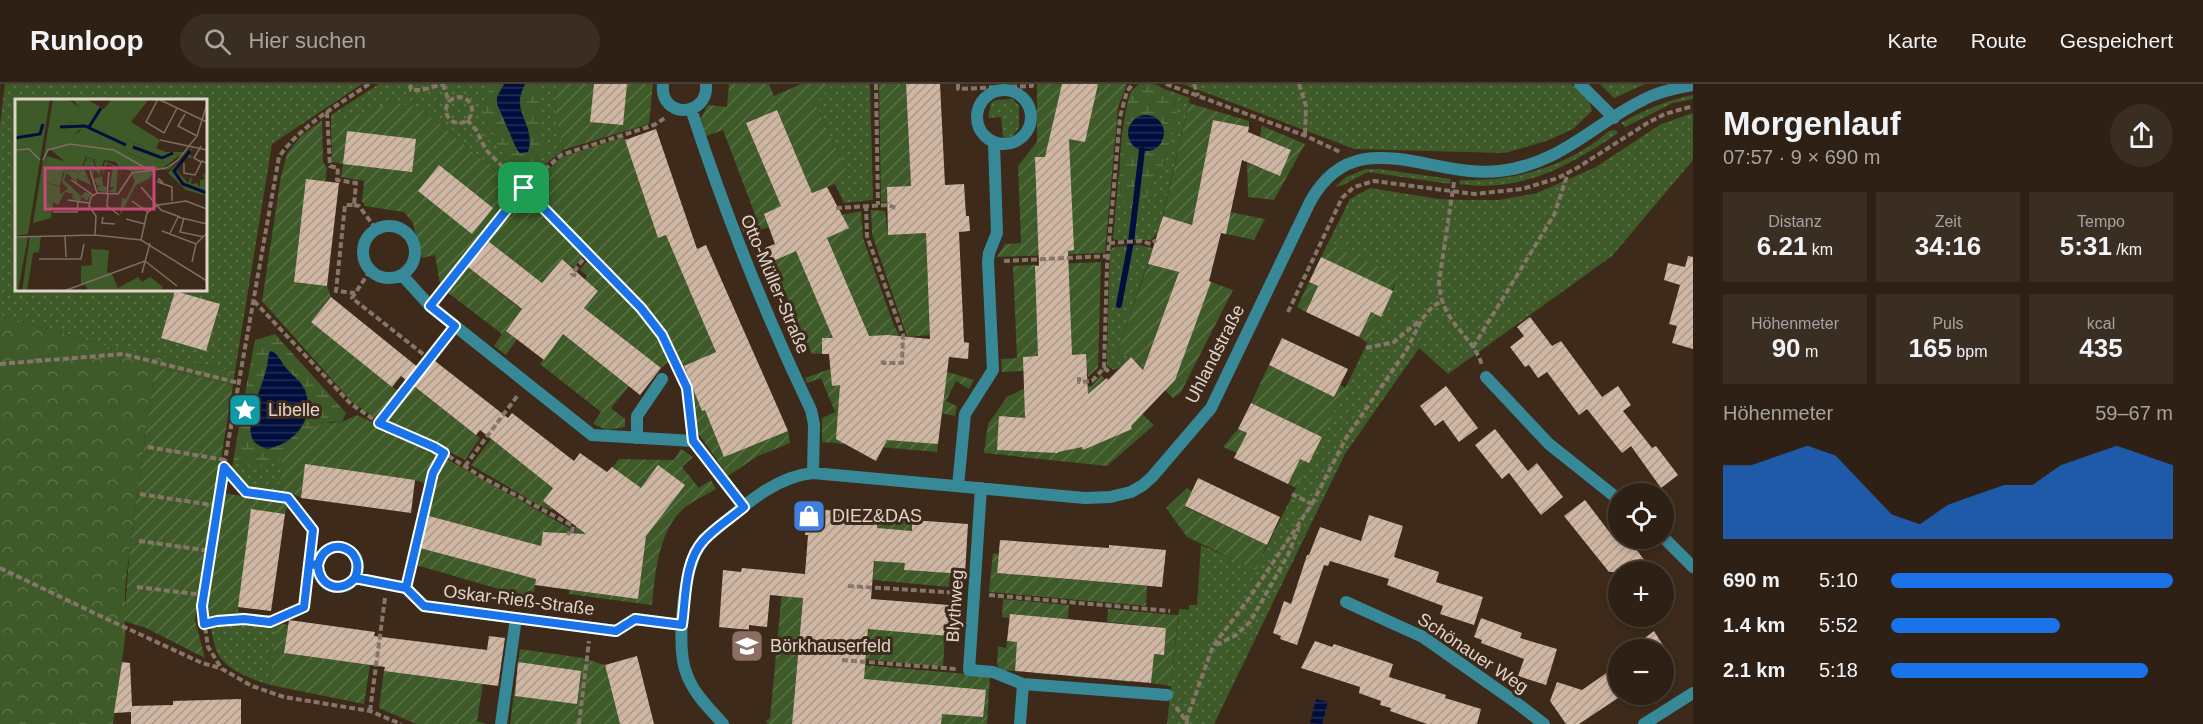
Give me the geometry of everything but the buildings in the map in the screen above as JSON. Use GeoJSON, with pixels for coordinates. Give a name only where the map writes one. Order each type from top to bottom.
{"type":"FeatureCollection","features":[{"type":"Feature","properties":{"kind":"street"},"geometry":{"type":"LineString","coordinates":[[663,84],[666,100],[677,109],[691,110],[702,101],[706,84]]}},
{"type":"Feature","properties":{"kind":"street"},"geometry":{"type":"LineString","coordinates":[[1580,84],[1614,118]]}},
{"type":"Feature","properties":{"kind":"street","name":"Uhlandstraße"},"geometry":{"type":"LineString","coordinates":[[723,724],[691,685],[682,656],[682,625],[690,570],[697,549],[704,539],[778,483],[793,477],[813,474],[1099,498],[1131,492],[1152,477],[1211,408],[1320,184],[1332,172],[1357,160],[1385,157],[1456,170],[1482,172],[1518,168],[1571,146],[1640,101],[1658,93],[1693,85]]}},
{"type":"Feature","properties":{"kind":"street"},"geometry":{"type":"LineString","coordinates":[[1002,88],[1011,90],[1025,100],[1029,108],[1030,125],[1026,133],[1011,143],[994,143],[986,138],[976,122],[979,104],[985,97],[1002,88]]}},
{"type":"Feature","properties":{"kind":"street","name":"Otto-Müller-Straße"},"geometry":{"type":"LineString","coordinates":[[691,110],[718,194],[740,250],[811,410],[813,474]]}},
{"type":"Feature","properties":{"kind":"street"},"geometry":{"type":"LineString","coordinates":[[958,486],[965,414],[993,370],[988,262],[989,253],[998,233],[994,143]]}},
{"type":"Feature","properties":{"kind":"street"},"geometry":{"type":"LineString","coordinates":[[383,226],[400,228],[412,239],[415,255],[413,263],[402,275],[386,278],[370,271],[362,249],[369,234],[383,226]]}},
{"type":"Feature","properties":{"kind":"street"},"geometry":{"type":"LineString","coordinates":[[402,275],[430,306],[592,435],[693,441],[744,507]]}},
{"type":"Feature","properties":{"kind":"street"},"geometry":{"type":"LineString","coordinates":[[1486,377],[1549,444],[1608,491]]}},
{"type":"Feature","properties":{"kind":"street"},"geometry":{"type":"LineString","coordinates":[[636,438],[637,416],[663,379]]}},
{"type":"Feature","properties":{"kind":"street","name":"Blythweg"},"geometry":{"type":"LineString","coordinates":[[981,488],[969,670],[993,672],[1023,684],[1167,695]]}},
{"type":"Feature","properties":{"kind":"street"},"geometry":{"type":"LineString","coordinates":[[313,565],[328,549],[341,547],[353,553],[357,559],[358,572],[355,578]]}},
{"type":"Feature","properties":{"kind":"street"},"geometry":{"type":"LineString","coordinates":[[1674,548],[1693,567]]}},
{"type":"Feature","properties":{"kind":"street","name":"Oskar-Rieß-Straße"},"geometry":{"type":"LineString","coordinates":[[313,565],[321,578],[332,586],[345,586],[355,578],[406,588],[424,606],[616,631],[635,619],[682,625]]}},
{"type":"Feature","properties":{"kind":"street","name":"Schönauer Weg"},"geometry":{"type":"LineString","coordinates":[[1346,602],[1423,637],[1544,724]]}},
{"type":"Feature","properties":{"kind":"street"},"geometry":{"type":"LineString","coordinates":[[501,724],[516,618]]}},
{"type":"Feature","properties":{"kind":"street"},"geometry":{"type":"LineString","coordinates":[[1020,724],[1023,684]]}},
{"type":"Feature","properties":{"kind":"street"},"geometry":{"type":"LineString","coordinates":[[1644,724],[1693,693]]}},
{"type":"Feature","properties":{"kind":"path"},"geometry":{"type":"LineString","coordinates":[[222,669],[208,647],[202,606],[225,460],[279,157],[290,140],[369,84]]}},
{"type":"Feature","properties":{"kind":"path"},"geometry":{"type":"LineString","coordinates":[[412,86],[411,90],[422,90],[443,84],[449,102],[446,110],[448,117],[459,123],[467,120],[471,110],[468,102],[457,98],[449,102]]}},
{"type":"Feature","properties":{"kind":"path"},"geometry":{"type":"LineString","coordinates":[[876,84],[878,205]]}},
{"type":"Feature","properties":{"kind":"path"},"geometry":{"type":"LineString","coordinates":[[958,84],[958,89],[1032,86],[1032,84]]}},
{"type":"Feature","properties":{"kind":"path"},"geometry":{"type":"LineString","coordinates":[[1079,377],[1079,382],[1092,381],[1104,368],[1108,256],[1120,117],[1127,91],[1133,84]]}},
{"type":"Feature","properties":{"kind":"path"},"geometry":{"type":"LineString","coordinates":[[1166,84],[1305,136],[1357,160]]}},
{"type":"Feature","properties":{"kind":"path"},"geometry":{"type":"LineString","coordinates":[[1194,84],[1198,96]]}},
{"type":"Feature","properties":{"kind":"path"},"geometry":{"type":"LineString","coordinates":[[1299,84],[1306,106],[1305,136]]}},
{"type":"Feature","properties":{"kind":"path"},"geometry":{"type":"LineString","coordinates":[[1288,312],[1342,198],[1362,183],[1374,181],[1474,194],[1522,189],[1568,173],[1649,122],[1665,114],[1693,106]]}},
{"type":"Feature","properties":{"kind":"path"},"geometry":{"type":"LineString","coordinates":[[430,306],[524,188],[561,155],[654,125],[677,109]]}},
{"type":"Feature","properties":{"kind":"path"},"geometry":{"type":"LineString","coordinates":[[327,112],[330,166],[338,168],[337,180],[356,183],[354,205]]}},
{"type":"Feature","properties":{"kind":"path"},"geometry":{"type":"LineString","coordinates":[[467,120],[476,130],[486,150],[588,253],[644,312],[662,335],[687,388],[693,441]]}},
{"type":"Feature","properties":{"kind":"path"},"geometry":{"type":"LineString","coordinates":[[1456,170],[1439,282],[1442,301],[1452,322],[1479,354],[1486,377]]}},
{"type":"Feature","properties":{"kind":"path"},"geometry":{"type":"LineString","coordinates":[[1473,347],[1554,215],[1568,173]]}},
{"type":"Feature","properties":{"kind":"path"},"geometry":{"type":"LineString","coordinates":[[355,293],[336,291],[345,205],[359,206],[376,229]]}},
{"type":"Feature","properties":{"kind":"path"},"geometry":{"type":"LineString","coordinates":[[866,205],[867,236],[903,335],[902,363],[883,363],[882,358]]}},
{"type":"Feature","properties":{"kind":"path"},"geometry":{"type":"LineString","coordinates":[[836,208],[888,205],[898,209]]}},
{"type":"Feature","properties":{"kind":"path"},"geometry":{"type":"LineString","coordinates":[[1109,243],[1141,241],[1151,244],[1156,240]]}},
{"type":"Feature","properties":{"kind":"path"},"geometry":{"type":"LineString","coordinates":[[576,276],[572,274],[588,253]]}},
{"type":"Feature","properties":{"kind":"path"},"geometry":{"type":"LineString","coordinates":[[988,262],[1108,256]]}},
{"type":"Feature","properties":{"kind":"path"},"geometry":{"type":"LineString","coordinates":[[370,271],[352,298],[428,358]]}},
{"type":"Feature","properties":{"kind":"path"},"geometry":{"type":"LineString","coordinates":[[254,301],[351,404],[379,423],[434,447],[573,526],[572,534],[567,533]]}},
{"type":"Feature","properties":{"kind":"path"},"geometry":{"type":"LineString","coordinates":[[1366,348],[1394,342],[1422,319],[1433,306],[1442,301]]}},
{"type":"Feature","properties":{"kind":"path"},"geometry":{"type":"LineString","coordinates":[[1186,721],[1213,646],[1250,597],[1312,504],[1346,438],[1406,351],[1422,319]]}},
{"type":"Feature","properties":{"kind":"path"},"geometry":{"type":"LineString","coordinates":[[379,423],[455,326]]}},
{"type":"Feature","properties":{"kind":"path"},"geometry":{"type":"LineString","coordinates":[[0,364],[123,354],[239,383]]}},
{"type":"Feature","properties":{"kind":"path"},"geometry":{"type":"LineString","coordinates":[[1104,368],[1111,373]]}},
{"type":"Feature","properties":{"kind":"path"},"geometry":{"type":"LineString","coordinates":[[464,466],[527,382]]}},
{"type":"Feature","properties":{"kind":"path"},"geometry":{"type":"LineString","coordinates":[[148,447],[225,460]]}},
{"type":"Feature","properties":{"kind":"path"},"geometry":{"type":"LineString","coordinates":[[406,588],[433,473],[444,453]]}},
{"type":"Feature","properties":{"kind":"path"},"geometry":{"type":"LineString","coordinates":[[204,624],[244,619],[270,622],[304,607],[313,565],[313,530],[288,498],[246,492],[224,467]]}},
{"type":"Feature","properties":{"kind":"path"},"geometry":{"type":"LineString","coordinates":[[140,494],[218,506]]}},
{"type":"Feature","properties":{"kind":"path"},"geometry":{"type":"LineString","coordinates":[[1292,494],[1312,504]]}},
{"type":"Feature","properties":{"kind":"path"},"geometry":{"type":"LineString","coordinates":[[1213,646],[1236,635],[1250,622],[1288,555],[1300,522]]}},
{"type":"Feature","properties":{"kind":"path"},"geometry":{"type":"LineString","coordinates":[[139,541],[211,551]]}},
{"type":"Feature","properties":{"kind":"path"},"geometry":{"type":"LineString","coordinates":[[0,568],[129,630],[202,663],[222,669],[252,686],[284,697],[370,711],[401,724]]}},
{"type":"Feature","properties":{"kind":"path"},"geometry":{"type":"LineString","coordinates":[[370,711],[387,584]]}},
{"type":"Feature","properties":{"kind":"path"},"geometry":{"type":"LineString","coordinates":[[848,586],[974,593],[1170,611]]}},
{"type":"Feature","properties":{"kind":"path"},"geometry":{"type":"LineString","coordinates":[[137,587],[204,595]]}},
{"type":"Feature","properties":{"kind":"path"},"geometry":{"type":"LineString","coordinates":[[579,724],[590,628]]}},
{"type":"Feature","properties":{"kind":"path"},"geometry":{"type":"LineString","coordinates":[[842,660],[969,670]]}},
{"type":"Feature","properties":{"kind":"green space"},"geometry":{"type":"Polygon","coordinates":[[[5,84],[362,84],[272,144],[235,371],[108,346],[0,315],[0,125],[5,84]]]}},
{"type":"Feature","properties":{"kind":"green space"},"geometry":{"type":"Polygon","coordinates":[[[379,84],[556,84],[555,112],[563,150],[517,188],[420,108],[394,103],[331,125],[331,115],[379,84]]]}},
{"type":"Feature","properties":{"kind":"green space"},"geometry":{"type":"Polygon","coordinates":[[[493,84],[542,84],[539,128],[545,150],[533,169],[527,172],[516,170],[505,157],[485,122],[484,102],[493,84]]]}},
{"type":"Feature","properties":{"kind":"green space"},"geometry":{"type":"Polygon","coordinates":[[[556,84],[653,84],[649,124],[563,150],[555,112],[556,84]]]}},
{"type":"Feature","properties":{"kind":"green space"},"geometry":{"type":"Polygon","coordinates":[[[729,84],[769,84],[774,96],[801,84],[833,84],[815,103],[849,176],[812,193],[777,110],[746,123],[781,206],[769,227],[745,235],[740,226],[756,217],[723,130],[706,136],[701,118],[708,105],[727,107],[729,84]]]}},
{"type":"Feature","properties":{"kind":"green space"},"geometry":{"type":"Polygon","coordinates":[[[833,84],[870,84],[873,200],[844,203],[835,184],[849,176],[815,103],[833,84]]]}},
{"type":"Feature","properties":{"kind":"green space"},"geometry":{"type":"Polygon","coordinates":[[[879,84],[906,84],[911,186],[887,187],[887,202],[881,202],[879,84]]]}},
{"type":"Feature","properties":{"kind":"green space"},"geometry":{"type":"Polygon","coordinates":[[[1037,84],[1127,84],[1118,107],[1105,253],[997,257],[1005,244],[1021,243],[1018,166],[1037,142],[1037,84]]]}},
{"type":"Feature","properties":{"kind":"green space"},"geometry":{"type":"Polygon","coordinates":[[[1139,84],[1158,85],[1167,92],[1176,106],[1177,116],[1173,136],[1164,160],[1144,204],[1139,208],[1126,203],[1123,199],[1120,162],[1129,99],[1132,90],[1139,84]]]}},
{"type":"Feature","properties":{"kind":"green space"},"geometry":{"type":"Polygon","coordinates":[[[1183,84],[1571,84],[1588,96],[1592,111],[1573,129],[1549,140],[1505,153],[1354,149],[1183,84]]]}},
{"type":"Feature","properties":{"kind":"green space"},"geometry":{"type":"Polygon","coordinates":[[[1600,84],[1645,84],[1614,98],[1600,84]]]}},
{"type":"Feature","properties":{"kind":"green space"},"geometry":{"type":"Polygon","coordinates":[[[1164,89],[1190,98],[1159,231],[1151,240],[1115,240],[1113,237],[1119,169],[1121,193],[1144,204],[1171,139],[1176,113],[1175,104],[1164,89]]]}},
{"type":"Feature","properties":{"kind":"green space"},"geometry":{"type":"Polygon","coordinates":[[[1693,95],[1693,99],[1673,103],[1625,127],[1621,123],[1656,106],[1693,95]]]}},
{"type":"Feature","properties":{"kind":"green space"},"geometry":{"type":"Polygon","coordinates":[[[1013,99],[1019,106],[1019,128],[1008,141],[1003,138],[1001,117],[988,118],[991,103],[996,100],[1013,99]]]}},
{"type":"Feature","properties":{"kind":"green space"},"geometry":{"type":"Polygon","coordinates":[[[394,102],[420,108],[517,188],[440,284],[435,255],[422,258],[413,223],[404,212],[364,206],[362,202],[364,181],[341,177],[343,164],[332,162],[331,125],[394,102]]]}},
{"type":"Feature","properties":{"kind":"green space"},"geometry":{"type":"Polygon","coordinates":[[[1189,103],[1249,121],[1249,127],[1213,120],[1192,225],[1163,216],[1189,103]]]}},
{"type":"Feature","properties":{"kind":"green space"},"geometry":{"type":"Polygon","coordinates":[[[1693,113],[1693,160],[1612,256],[1448,374],[1419,348],[1345,454],[1214,724],[1167,724],[1179,609],[1189,610],[1189,605],[1197,605],[1201,545],[1256,569],[1393,291],[1397,276],[1328,243],[1350,199],[1370,188],[1439,199],[1466,200],[1499,200],[1537,193],[1596,167],[1661,124],[1693,113]]]}},
{"type":"Feature","properties":{"kind":"green space"},"geometry":{"type":"Polygon","coordinates":[[[322,120],[323,162],[327,168],[325,182],[327,286],[331,297],[311,322],[398,391],[376,418],[353,403],[262,301],[281,176],[287,154],[300,137],[322,120]]]}},
{"type":"Feature","properties":{"kind":"green space"},"geometry":{"type":"Polygon","coordinates":[[[1262,126],[1305,144],[1274,200],[1248,197],[1247,163],[1280,176],[1291,150],[1260,137],[1262,126]]]}},
{"type":"Feature","properties":{"kind":"green space"},"geometry":{"type":"Polygon","coordinates":[[[1616,130],[1618,133],[1581,157],[1543,175],[1503,185],[1459,184],[1460,180],[1500,178],[1539,170],[1576,154],[1609,131],[1616,130]]]}},
{"type":"Feature","properties":{"kind":"green space"},"geometry":{"type":"Polygon","coordinates":[[[624,137],[658,238],[669,234],[716,352],[683,367],[663,331],[611,271],[529,188],[562,157],[624,137]]]}},
{"type":"Feature","properties":{"kind":"green space"},"geometry":{"type":"Polygon","coordinates":[[[1366,169],[1451,179],[1450,184],[1368,172],[1335,187],[1346,177],[1366,169]]]}},
{"type":"Feature","properties":{"kind":"green space"},"geometry":{"type":"Polygon","coordinates":[[[523,195],[585,254],[574,268],[562,259],[542,283],[488,241],[523,195]]]}},
{"type":"Feature","properties":{"kind":"green space"},"geometry":{"type":"Polygon","coordinates":[[[871,210],[885,211],[888,235],[926,233],[930,335],[907,337],[872,234],[871,210]]]}},
{"type":"Feature","properties":{"kind":"green space"},"geometry":{"type":"Polygon","coordinates":[[[861,211],[863,238],[894,326],[899,334],[898,360],[885,350],[812,354],[765,248],[842,215],[861,211]]]}},
{"type":"Feature","properties":{"kind":"green space"},"geometry":{"type":"Polygon","coordinates":[[[1230,212],[1265,219],[1254,240],[1226,234],[1230,212]]]}},
{"type":"Feature","properties":{"kind":"green space"},"geometry":{"type":"Polygon","coordinates":[[[1328,243],[1398,276],[1391,291],[1321,257],[1328,243]]]}},
{"type":"Feature","properties":{"kind":"green space"},"geometry":{"type":"Polygon","coordinates":[[[1139,245],[1153,248],[1117,353],[1131,357],[1121,367],[1114,370],[1107,366],[1110,250],[1114,247],[1139,245]]]}},
{"type":"Feature","properties":{"kind":"green space"},"geometry":{"type":"Polygon","coordinates":[[[589,259],[650,326],[670,360],[661,368],[584,308],[598,291],[585,280],[587,276],[580,270],[589,259]]]}},
{"type":"Feature","properties":{"kind":"green space"},"geometry":{"type":"Polygon","coordinates":[[[1101,262],[1098,368],[1088,377],[1087,368],[1002,372],[1001,359],[1017,358],[1013,266],[1101,262]]]}},
{"type":"Feature","properties":{"kind":"green space"},"geometry":{"type":"Polygon","coordinates":[[[1148,264],[1179,272],[1143,369],[1131,357],[1117,353],[1148,264]]]}},
{"type":"Feature","properties":{"kind":"green space"},"geometry":{"type":"Polygon","coordinates":[[[468,267],[522,310],[506,330],[517,339],[506,355],[494,346],[502,334],[447,292],[468,267]]]}},
{"type":"Feature","properties":{"kind":"green space"},"geometry":{"type":"Polygon","coordinates":[[[1211,282],[1233,290],[1181,392],[1173,398],[1143,369],[1174,380],[1211,282]]]}},
{"type":"Feature","properties":{"kind":"green space"},"geometry":{"type":"Polygon","coordinates":[[[1309,282],[1381,317],[1368,343],[1359,337],[1365,324],[1312,298],[1306,312],[1297,307],[1309,282]]]}},
{"type":"Feature","properties":{"kind":"green space"},"geometry":{"type":"Polygon","coordinates":[[[0,315],[108,346],[235,371],[233,385],[155,367],[130,546],[125,590],[125,639],[113,724],[0,724],[0,315]]]}},
{"type":"Feature","properties":{"kind":"green space"},"geometry":{"type":"Polygon","coordinates":[[[275,334],[346,413],[342,422],[321,425],[289,452],[271,463],[257,465],[233,463],[240,420],[252,421],[256,396],[245,394],[255,340],[275,334]]]}},
{"type":"Feature","properties":{"kind":"green space"},"geometry":{"type":"Polygon","coordinates":[[[563,334],[629,386],[611,408],[625,419],[625,427],[607,430],[593,424],[601,412],[540,364],[563,334]]]}},
{"type":"Feature","properties":{"kind":"green space"},"geometry":{"type":"Polygon","coordinates":[[[1269,365],[1334,397],[1340,385],[1346,388],[1322,437],[1251,403],[1269,365]]]}},
{"type":"Feature","properties":{"kind":"green space"},"geometry":{"type":"Polygon","coordinates":[[[155,367],[233,385],[195,620],[205,658],[146,628],[124,621],[130,546],[155,367]]]}},
{"type":"Feature","properties":{"kind":"green space"},"geometry":{"type":"Polygon","coordinates":[[[760,367],[788,431],[790,443],[758,456],[728,476],[696,430],[691,390],[694,388],[695,393],[760,367]]]}},
{"type":"Feature","properties":{"kind":"green space"},"geometry":{"type":"Polygon","coordinates":[[[900,368],[948,372],[974,380],[969,389],[956,381],[946,401],[957,406],[955,416],[941,413],[937,452],[822,442],[822,418],[835,412],[821,378],[807,383],[805,378],[830,369],[900,368]]]}},
{"type":"Feature","properties":{"kind":"green space"},"geometry":{"type":"Polygon","coordinates":[[[1101,375],[1154,425],[1107,466],[984,453],[988,424],[1007,397],[1025,388],[1092,386],[1101,375]]]}},
{"type":"Feature","properties":{"kind":"green space"},"geometry":{"type":"Polygon","coordinates":[[[414,387],[480,438],[465,460],[386,419],[414,387]]]}},
{"type":"Feature","properties":{"kind":"green space"},"geometry":{"type":"Polygon","coordinates":[[[357,415],[439,453],[424,483],[305,465],[301,498],[292,493],[279,492],[282,457],[315,427],[324,423],[342,422],[357,415]]]}},
{"type":"Feature","properties":{"kind":"green space"},"geometry":{"type":"Polygon","coordinates":[[[1238,429],[1309,463],[1296,488],[1288,484],[1294,471],[1276,462],[1270,475],[1253,467],[1259,454],[1237,453],[1223,447],[1238,429]]]}},
{"type":"Feature","properties":{"kind":"green space"},"geometry":{"type":"Polygon","coordinates":[[[491,439],[553,487],[543,501],[554,510],[542,507],[471,465],[491,439]]]}},
{"type":"Feature","properties":{"kind":"green space"},"geometry":{"type":"Polygon","coordinates":[[[681,449],[693,457],[682,467],[699,488],[711,480],[716,489],[688,505],[673,521],[659,556],[652,605],[569,594],[576,524],[570,519],[619,459],[674,460],[681,449]]]}},
{"type":"Feature","properties":{"kind":"green space"},"geometry":{"type":"Polygon","coordinates":[[[282,457],[279,492],[248,487],[232,467],[233,463],[259,464],[282,457]]]}},
{"type":"Feature","properties":{"kind":"green space"},"geometry":{"type":"Polygon","coordinates":[[[445,458],[571,529],[571,533],[543,532],[533,599],[416,565],[445,458]]]}},
{"type":"Feature","properties":{"kind":"green space"},"geometry":{"type":"Polygon","coordinates":[[[1187,488],[1192,491],[1185,507],[1267,545],[1256,570],[1187,537],[1166,508],[1187,488]]]}},
{"type":"Feature","properties":{"kind":"green space"},"geometry":{"type":"Polygon","coordinates":[[[224,493],[288,504],[285,514],[251,510],[238,612],[207,609],[224,493]]]}},
{"type":"Feature","properties":{"kind":"green space"},"geometry":{"type":"Polygon","coordinates":[[[878,519],[912,521],[912,531],[882,529],[880,561],[905,563],[905,570],[927,572],[951,569],[949,587],[873,580],[878,519]]]}},
{"type":"Feature","properties":{"kind":"green space"},"geometry":{"type":"Polygon","coordinates":[[[993,553],[998,554],[997,573],[1147,586],[1146,606],[989,592],[993,553]]]}},
{"type":"Feature","properties":{"kind":"green space"},"geometry":{"type":"Polygon","coordinates":[[[783,580],[804,583],[792,724],[768,724],[766,721],[770,718],[783,580]]]}},
{"type":"Feature","properties":{"kind":"green space"},"geometry":{"type":"Polygon","coordinates":[[[1003,599],[1069,605],[1068,619],[1010,614],[1009,618],[1002,617],[1003,599]]]}},
{"type":"Feature","properties":{"kind":"green space"},"geometry":{"type":"Polygon","coordinates":[[[207,609],[277,616],[270,685],[239,673],[220,657],[216,650],[207,609]]]}},
{"type":"Feature","properties":{"kind":"green space"},"geometry":{"type":"Polygon","coordinates":[[[1108,609],[1178,615],[1171,686],[1151,683],[1152,668],[1133,666],[1131,682],[1112,680],[1114,665],[1094,663],[1092,678],[1073,677],[1075,662],[1055,660],[1054,675],[1035,673],[1036,658],[1016,656],[1015,671],[999,670],[998,646],[1006,648],[1007,641],[1164,655],[1166,628],[1107,622],[1108,609]]]}},
{"type":"Feature","properties":{"kind":"green space"},"geometry":{"type":"Polygon","coordinates":[[[870,613],[945,636],[943,667],[866,659],[870,613]]]}},
{"type":"Feature","properties":{"kind":"green space"},"geometry":{"type":"Polygon","coordinates":[[[276,623],[288,625],[284,653],[370,665],[364,704],[270,685],[276,623]]]}},
{"type":"Feature","properties":{"kind":"green space"},"geometry":{"type":"Polygon","coordinates":[[[520,649],[583,658],[605,665],[620,724],[510,724],[520,649]]]}},
{"type":"Feature","properties":{"kind":"green space"},"geometry":{"type":"Polygon","coordinates":[[[864,665],[990,676],[987,724],[859,724],[864,665]]]}},
{"type":"Feature","properties":{"kind":"green space"},"geometry":{"type":"Polygon","coordinates":[[[384,671],[483,684],[477,721],[486,724],[416,724],[379,708],[384,671]]]}},
{"type":"Feature","properties":{"kind":"shaded area"},"geometry":{"type":"Polygon","coordinates":[[[504,84],[525,84],[520,105],[528,129],[530,144],[528,152],[520,153],[517,150],[497,104],[497,97],[504,84]]]}},
{"type":"Feature","properties":{"kind":"shaded area"},"geometry":{"type":"Polygon","coordinates":[[[1146,115],[1159,120],[1164,133],[1159,146],[1146,151],[1133,146],[1128,133],[1133,120],[1146,115]]]}},
{"type":"Feature","properties":{"kind":"shaded area"},"geometry":{"type":"Polygon","coordinates":[[[271,351],[304,387],[308,410],[301,428],[294,436],[286,442],[267,449],[253,440],[251,424],[271,351]]]}},
{"type":"Feature","properties":{"kind":"shaded area"},"geometry":{"type":"Polygon","coordinates":[[[1316,699],[1328,702],[1322,724],[1310,723],[1316,699]]]}},
{"type":"Feature","properties":{"kind":"waterway"},"geometry":{"type":"LineString","coordinates":[[1119,305],[1131,242],[1142,150]]}},
{"type":"Feature","properties":{"kind":"place","name":"Libelle"},"geometry":{"type":"Point","coordinates":[245,410]}},
{"type":"Feature","properties":{"kind":"place","name":"DIEZ&DAS"},"geometry":{"type":"Point","coordinates":[809,516]}},
{"type":"Feature","properties":{"kind":"place","name":"Börkhauserfeld"},"geometry":{"type":"Point","coordinates":[747,646]}},
{"type":"Feature","properties":{"kind":"route"},"geometry":{"type":"LineString","coordinates":[[524,188],[430,306],[455,326],[379,423],[444,453],[433,473],[406,588],[355,578],[351,583],[338,588],[321,578],[318,565],[309,564],[304,607],[270,622],[244,619],[204,624],[202,606],[224,467],[246,492],[288,498],[313,530],[309,564],[318,565],[319,559],[328,549],[334,547],[348,549],[357,559],[358,572],[355,578],[387,584],[406,588],[424,606],[616,631],[635,619],[682,625],[690,570],[697,549],[704,539],[744,507],[693,441],[687,388],[662,335],[641,308],[524,188]]}}]}
